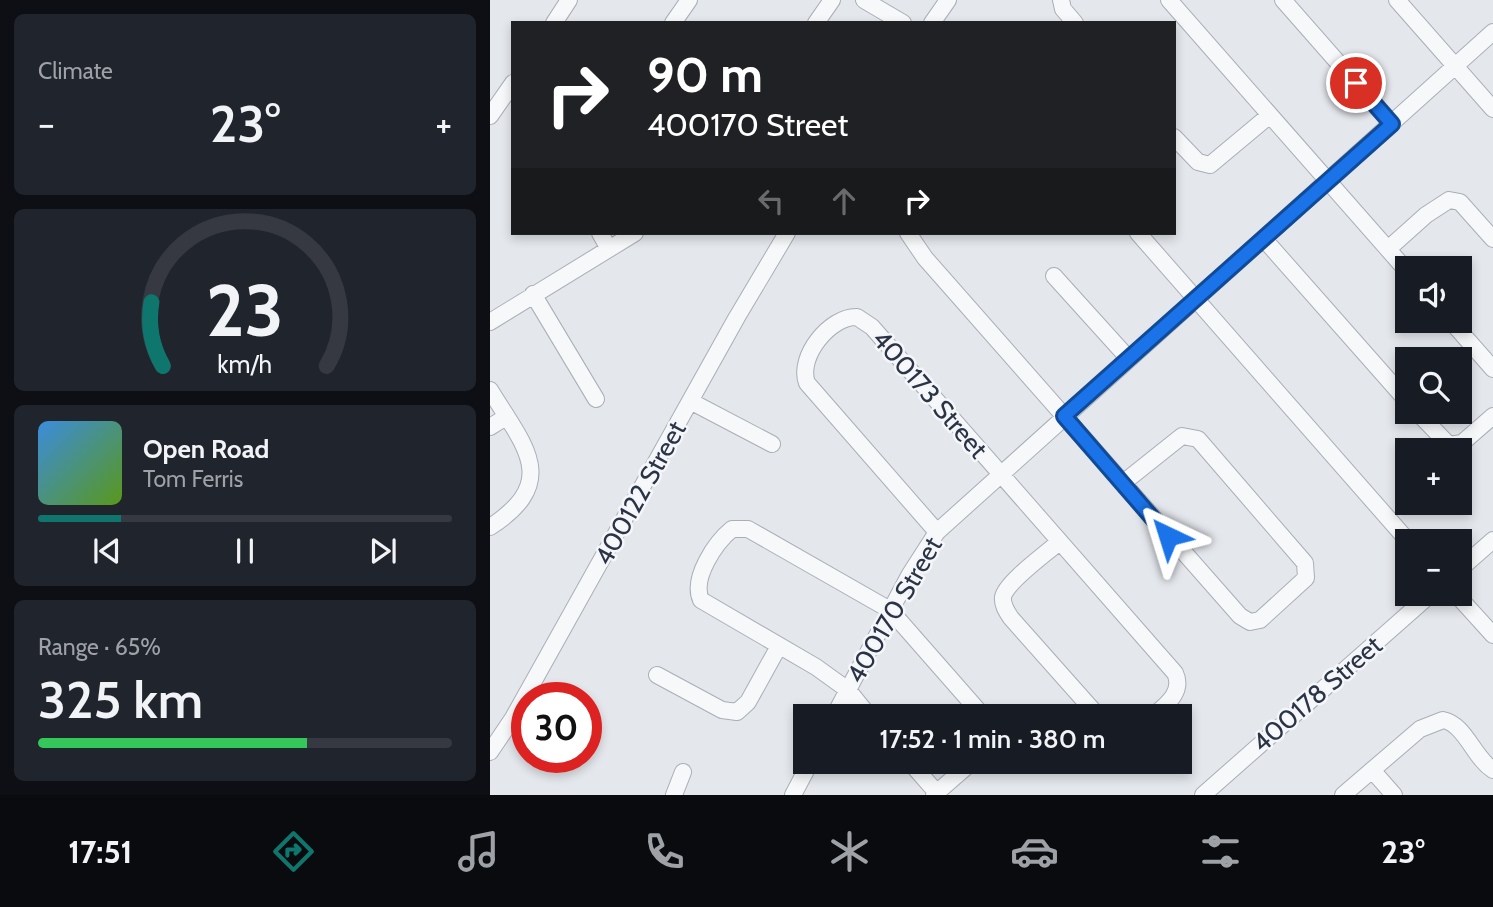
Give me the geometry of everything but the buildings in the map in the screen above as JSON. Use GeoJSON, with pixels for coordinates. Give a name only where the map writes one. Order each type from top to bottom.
{"type":"FeatureCollection","features":[{"type":"Feature","properties":{"kind":"street"},"geometry":{"type":"LineString","coordinates":[[555,21],[569,0]]}},
{"type":"Feature","properties":{"kind":"street"},"geometry":{"type":"LineString","coordinates":[[674,21],[689,0]]}},
{"type":"Feature","properties":{"kind":"street"},"geometry":{"type":"LineString","coordinates":[[817,21],[832,0]]}},
{"type":"Feature","properties":{"kind":"street"},"geometry":{"type":"LineString","coordinates":[[864,0],[900,21]]}},
{"type":"Feature","properties":{"kind":"street"},"geometry":{"type":"LineString","coordinates":[[933,21],[948,0]]}},
{"type":"Feature","properties":{"kind":"street"},"geometry":{"type":"LineString","coordinates":[[1060,0],[1063,9],[1073,21]]}},
{"type":"Feature","properties":{"kind":"street"},"geometry":{"type":"LineString","coordinates":[[1169,0],[1395,257]]}},
{"type":"Feature","properties":{"kind":"street"},"geometry":{"type":"LineString","coordinates":[[1283,0],[1392,124]]}},
{"type":"Feature","properties":{"kind":"street"},"geometry":{"type":"LineString","coordinates":[[1397,0],[1493,109]]}},
{"type":"Feature","properties":{"kind":"street","name":"400170 Street"},"geometry":{"type":"LineString","coordinates":[[840,704],[890,610],[937,532],[1493,32]]}},
{"type":"Feature","properties":{"kind":"street"},"geometry":{"type":"LineString","coordinates":[[490,116],[510,92]]}},
{"type":"Feature","properties":{"kind":"street"},"geometry":{"type":"LineString","coordinates":[[1176,138],[1198,162],[1210,165],[1269,115]]}},
{"type":"Feature","properties":{"kind":"street"},"geometry":{"type":"LineString","coordinates":[[1388,249],[1426,215],[1449,200],[1460,202],[1493,239]]}},
{"type":"Feature","properties":{"kind":"street"},"geometry":{"type":"LineString","coordinates":[[601,235],[609,249]]}},
{"type":"Feature","properties":{"kind":"street"},"geometry":{"type":"LineString","coordinates":[[490,322],[632,235]]}},
{"type":"Feature","properties":{"kind":"street","name":"400122 Street"},"geometry":{"type":"LineString","coordinates":[[490,752],[513,718],[575,610],[690,401],[786,235]]}},
{"type":"Feature","properties":{"kind":"street"},"geometry":{"type":"LineString","coordinates":[[909,235],[925,258],[1123,483],[1244,620],[1255,622],[1266,617],[1306,578],[1305,563],[1198,439],[1182,436],[1123,483]]}},
{"type":"Feature","properties":{"kind":"street"},"geometry":{"type":"LineString","coordinates":[[1140,235],[1397,529]]}},
{"type":"Feature","properties":{"kind":"street"},"geometry":{"type":"LineString","coordinates":[[1264,239],[1395,387]]}},
{"type":"Feature","properties":{"kind":"street"},"geometry":{"type":"LineString","coordinates":[[1054,276],[1129,359]]}},
{"type":"Feature","properties":{"kind":"street"},"geometry":{"type":"LineString","coordinates":[[533,294],[596,400]]}},
{"type":"Feature","properties":{"kind":"street","name":"400173 Street"},"geometry":{"type":"LineString","coordinates":[[937,532],[807,383],[803,369],[806,359],[828,331],[849,316],[866,320],[1175,673],[1178,688],[1166,704]]}},
{"type":"Feature","properties":{"kind":"street"},"geometry":{"type":"LineString","coordinates":[[1461,333],[1493,369]]}},
{"type":"Feature","properties":{"kind":"street"},"geometry":{"type":"LineString","coordinates":[[490,390],[523,443],[531,464],[531,482],[524,499],[510,514],[490,527]]}},
{"type":"Feature","properties":{"kind":"street"},"geometry":{"type":"LineString","coordinates":[[690,401],[772,444]]}},
{"type":"Feature","properties":{"kind":"street"},"geometry":{"type":"LineString","coordinates":[[1429,424],[1449,445],[1462,443],[1493,416]]}},
{"type":"Feature","properties":{"kind":"street"},"geometry":{"type":"LineString","coordinates":[[490,427],[506,417]]}},
{"type":"Feature","properties":{"kind":"street"},"geometry":{"type":"LineString","coordinates":[[859,704],[848,690],[779,646],[705,604],[699,596],[698,587],[709,559],[732,529],[748,529],[890,610],[972,704]]}},
{"type":"Feature","properties":{"kind":"street"},"geometry":{"type":"LineString","coordinates":[[1472,558],[1493,540]]}},
{"type":"Feature","properties":{"kind":"street"},"geometry":{"type":"LineString","coordinates":[[1059,542],[1004,593],[1004,605],[1011,618],[1087,704]]}},
{"type":"Feature","properties":{"kind":"street","name":"400178 Street"},"geometry":{"type":"LineString","coordinates":[[1203,795],[1417,606]]}},
{"type":"Feature","properties":{"kind":"street"},"geometry":{"type":"LineString","coordinates":[[1467,606],[1493,635]]}},
{"type":"Feature","properties":{"kind":"street"},"geometry":{"type":"LineString","coordinates":[[657,675],[722,710],[737,712],[748,702],[779,646]]}},
{"type":"Feature","properties":{"kind":"street"},"geometry":{"type":"LineString","coordinates":[[1343,795],[1420,729],[1443,720],[1455,725],[1476,755],[1493,770]]}},
{"type":"Feature","properties":{"kind":"street"},"geometry":{"type":"LineString","coordinates":[[1372,770],[1394,795]]}},
{"type":"Feature","properties":{"kind":"street"},"geometry":{"type":"LineString","coordinates":[[674,795],[683,772]]}},
{"type":"Feature","properties":{"kind":"street"},"geometry":{"type":"LineString","coordinates":[[793,795],[804,774]]}},
{"type":"Feature","properties":{"kind":"street"},"geometry":{"type":"LineString","coordinates":[[920,774],[936,794],[958,774]]}},
{"type":"Feature","properties":{"kind":"route"},"geometry":{"type":"LineString","coordinates":[[1168,536],[1064,416],[1392,124],[1356,83]]}}]}
